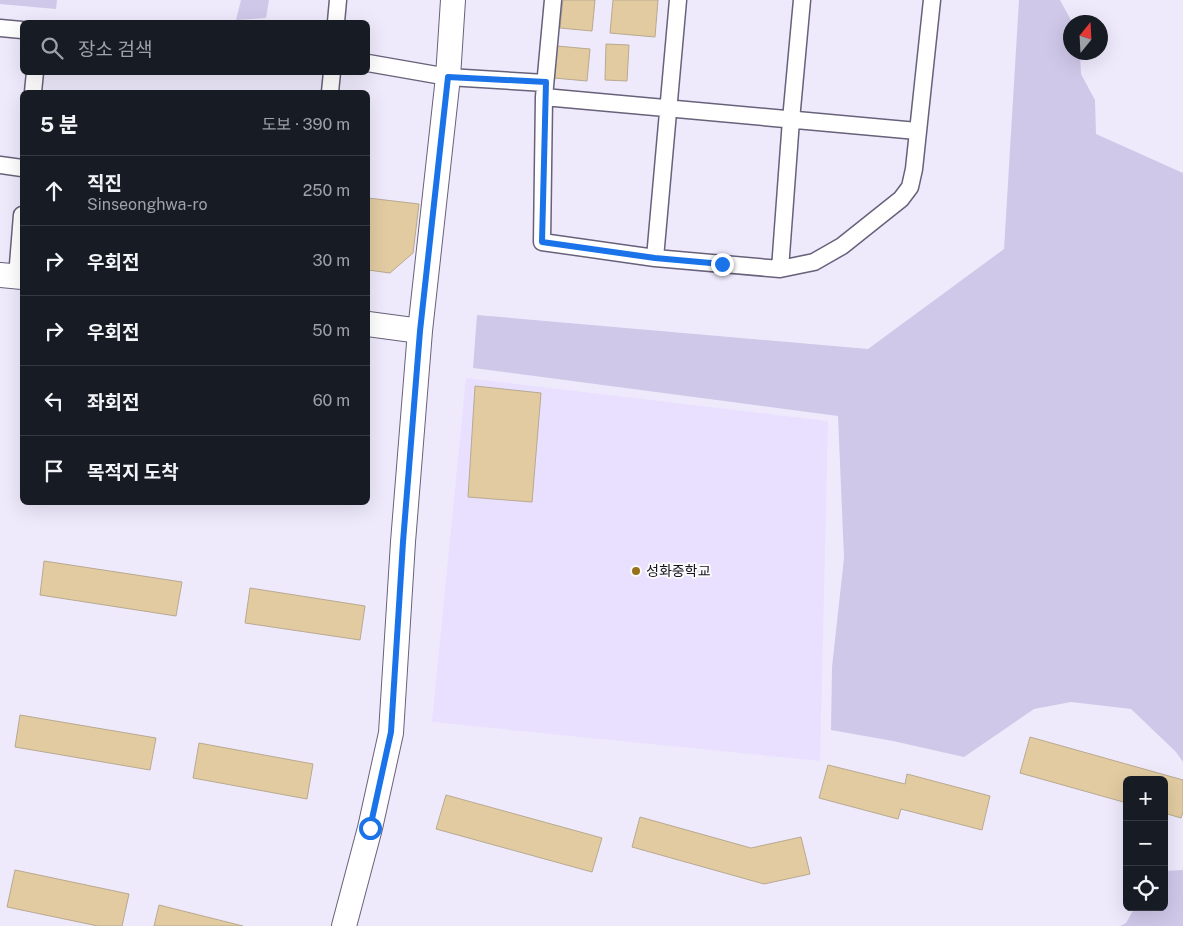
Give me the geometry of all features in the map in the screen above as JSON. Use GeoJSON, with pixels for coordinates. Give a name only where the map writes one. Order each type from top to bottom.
{"type":"FeatureCollection","features":[{"type":"Feature","properties":{"kind":"street"},"geometry":{"type":"LineString","coordinates":[[336,20],[338,0]]}},
{"type":"Feature","properties":{"kind":"street"},"geometry":{"type":"LineString","coordinates":[[344,926],[370,828],[391,732],[403,542],[420,331],[448,77],[453,0]]}},
{"type":"Feature","properties":{"kind":"street"},"geometry":{"type":"LineString","coordinates":[[553,0],[545,90],[542,242],[655,258],[780,269],[814,262],[842,246],[901,199],[910,187],[914,169],[932,0]]}},
{"type":"Feature","properties":{"kind":"street"},"geometry":{"type":"LineString","coordinates":[[655,258],[678,0]]}},
{"type":"Feature","properties":{"kind":"street"},"geometry":{"type":"LineString","coordinates":[[780,269],[790,120],[802,0]]}},
{"type":"Feature","properties":{"kind":"street"},"geometry":{"type":"LineString","coordinates":[[0,28],[20,30]]}},
{"type":"Feature","properties":{"kind":"street"},"geometry":{"type":"LineString","coordinates":[[370,63],[448,77],[668,109],[917,131]]}},
{"type":"Feature","properties":{"kind":"street"},"geometry":{"type":"LineString","coordinates":[[33,90],[35,75]]}},
{"type":"Feature","properties":{"kind":"street"},"geometry":{"type":"LineString","coordinates":[[330,90],[332,75]]}},
{"type":"Feature","properties":{"kind":"street"},"geometry":{"type":"LineString","coordinates":[[0,165],[20,168]]}},
{"type":"Feature","properties":{"kind":"street"},"geometry":{"type":"LineString","coordinates":[[13,276],[20,229]]}},
{"type":"Feature","properties":{"kind":"street"},"geometry":{"type":"LineString","coordinates":[[370,324],[420,331]]}},
{"type":"Feature","properties":{"kind":"shaded area"},"geometry":{"type":"Polygon","coordinates":[[[0,0],[57,0],[56,9],[0,4],[0,0]]]}},
{"type":"Feature","properties":{"kind":"shaded area"},"geometry":{"type":"Polygon","coordinates":[[[241,0],[269,0],[266,18],[236,20],[241,0]]]}},
{"type":"Feature","properties":{"kind":"shaded area"},"geometry":{"type":"Polygon","coordinates":[[[1019,0],[1060,0],[1068,15],[1063,15],[1063,60],[1080,60],[1081,74],[1095,100],[1096,134],[1183,173],[1183,762],[1176,752],[1131,709],[1071,702],[1034,709],[964,757],[893,741],[831,730],[832,667],[844,558],[838,416],[473,368],[477,315],[868,349],[1004,249],[1019,0]]]}},
{"type":"Feature","properties":{"kind":"shaded area","name":"성화중학교"},"geometry":{"type":"Polygon","coordinates":[[[466,378],[828,421],[820,761],[432,722],[466,378]]]}},
{"type":"Feature","properties":{"kind":"shaded area"},"geometry":{"type":"Polygon","coordinates":[[[1183,870],[1183,926],[1120,926],[1126,923],[1133,911],[1168,911],[1168,871],[1183,870]]]}},
{"type":"Feature","properties":{"kind":"building"},"geometry":{"type":"Polygon","coordinates":[[[563,0],[595,0],[592,31],[560,28],[563,0]]]}},
{"type":"Feature","properties":{"kind":"building"},"geometry":{"type":"Polygon","coordinates":[[[613,0],[658,0],[655,37],[610,33],[613,0]]]}},
{"type":"Feature","properties":{"kind":"building"},"geometry":{"type":"Polygon","coordinates":[[[606,44],[629,45],[627,81],[605,80],[606,44]]]}},
{"type":"Feature","properties":{"kind":"building"},"geometry":{"type":"Polygon","coordinates":[[[557,46],[590,49],[587,81],[554,78],[557,46]]]}},
{"type":"Feature","properties":{"kind":"building"},"geometry":{"type":"Polygon","coordinates":[[[370,198],[419,204],[413,253],[390,273],[370,270],[370,198]]]}},
{"type":"Feature","properties":{"kind":"building"},"geometry":{"type":"Polygon","coordinates":[[[475,386],[541,393],[532,502],[468,497],[475,386]]]}},
{"type":"Feature","properties":{"kind":"building"},"geometry":{"type":"Polygon","coordinates":[[[44,561],[182,582],[176,616],[40,595],[44,561]]]}},
{"type":"Feature","properties":{"kind":"building"},"geometry":{"type":"Polygon","coordinates":[[[250,588],[365,606],[360,640],[245,623],[250,588]]]}},
{"type":"Feature","properties":{"kind":"building"},"geometry":{"type":"Polygon","coordinates":[[[20,715],[156,738],[150,770],[15,747],[20,715]]]}},
{"type":"Feature","properties":{"kind":"building"},"geometry":{"type":"Polygon","coordinates":[[[1030,737],[1183,780],[1183,812],[1181,818],[1168,814],[1168,776],[1123,776],[1123,802],[1020,773],[1030,737]]]}},
{"type":"Feature","properties":{"kind":"building"},"geometry":{"type":"Polygon","coordinates":[[[199,743],[313,764],[307,799],[193,778],[199,743]]]}},
{"type":"Feature","properties":{"kind":"building"},"geometry":{"type":"Polygon","coordinates":[[[828,765],[905,784],[907,774],[990,796],[982,830],[901,809],[898,819],[819,798],[828,765]]]}},
{"type":"Feature","properties":{"kind":"building"},"geometry":{"type":"Polygon","coordinates":[[[446,795],[602,838],[592,872],[436,829],[446,795]]]}},
{"type":"Feature","properties":{"kind":"building"},"geometry":{"type":"Polygon","coordinates":[[[640,817],[751,848],[801,837],[810,874],[764,884],[632,847],[640,817]]]}},
{"type":"Feature","properties":{"kind":"building"},"geometry":{"type":"Polygon","coordinates":[[[15,870],[129,894],[122,926],[98,926],[7,907],[15,870]]]}},
{"type":"Feature","properties":{"kind":"building"},"geometry":{"type":"Polygon","coordinates":[[[159,905],[243,926],[154,926],[159,905]]]}},
{"type":"Feature","properties":{"kind":"place","name":"성화중학교"},"geometry":{"type":"Point","coordinates":[636,571]}},
{"type":"Feature","properties":{"kind":"route"},"geometry":{"type":"LineString","coordinates":[[370,828],[391,732],[403,542],[420,331],[448,77],[546,82],[544,98],[542,242],[655,258],[722,264]]}}]}
